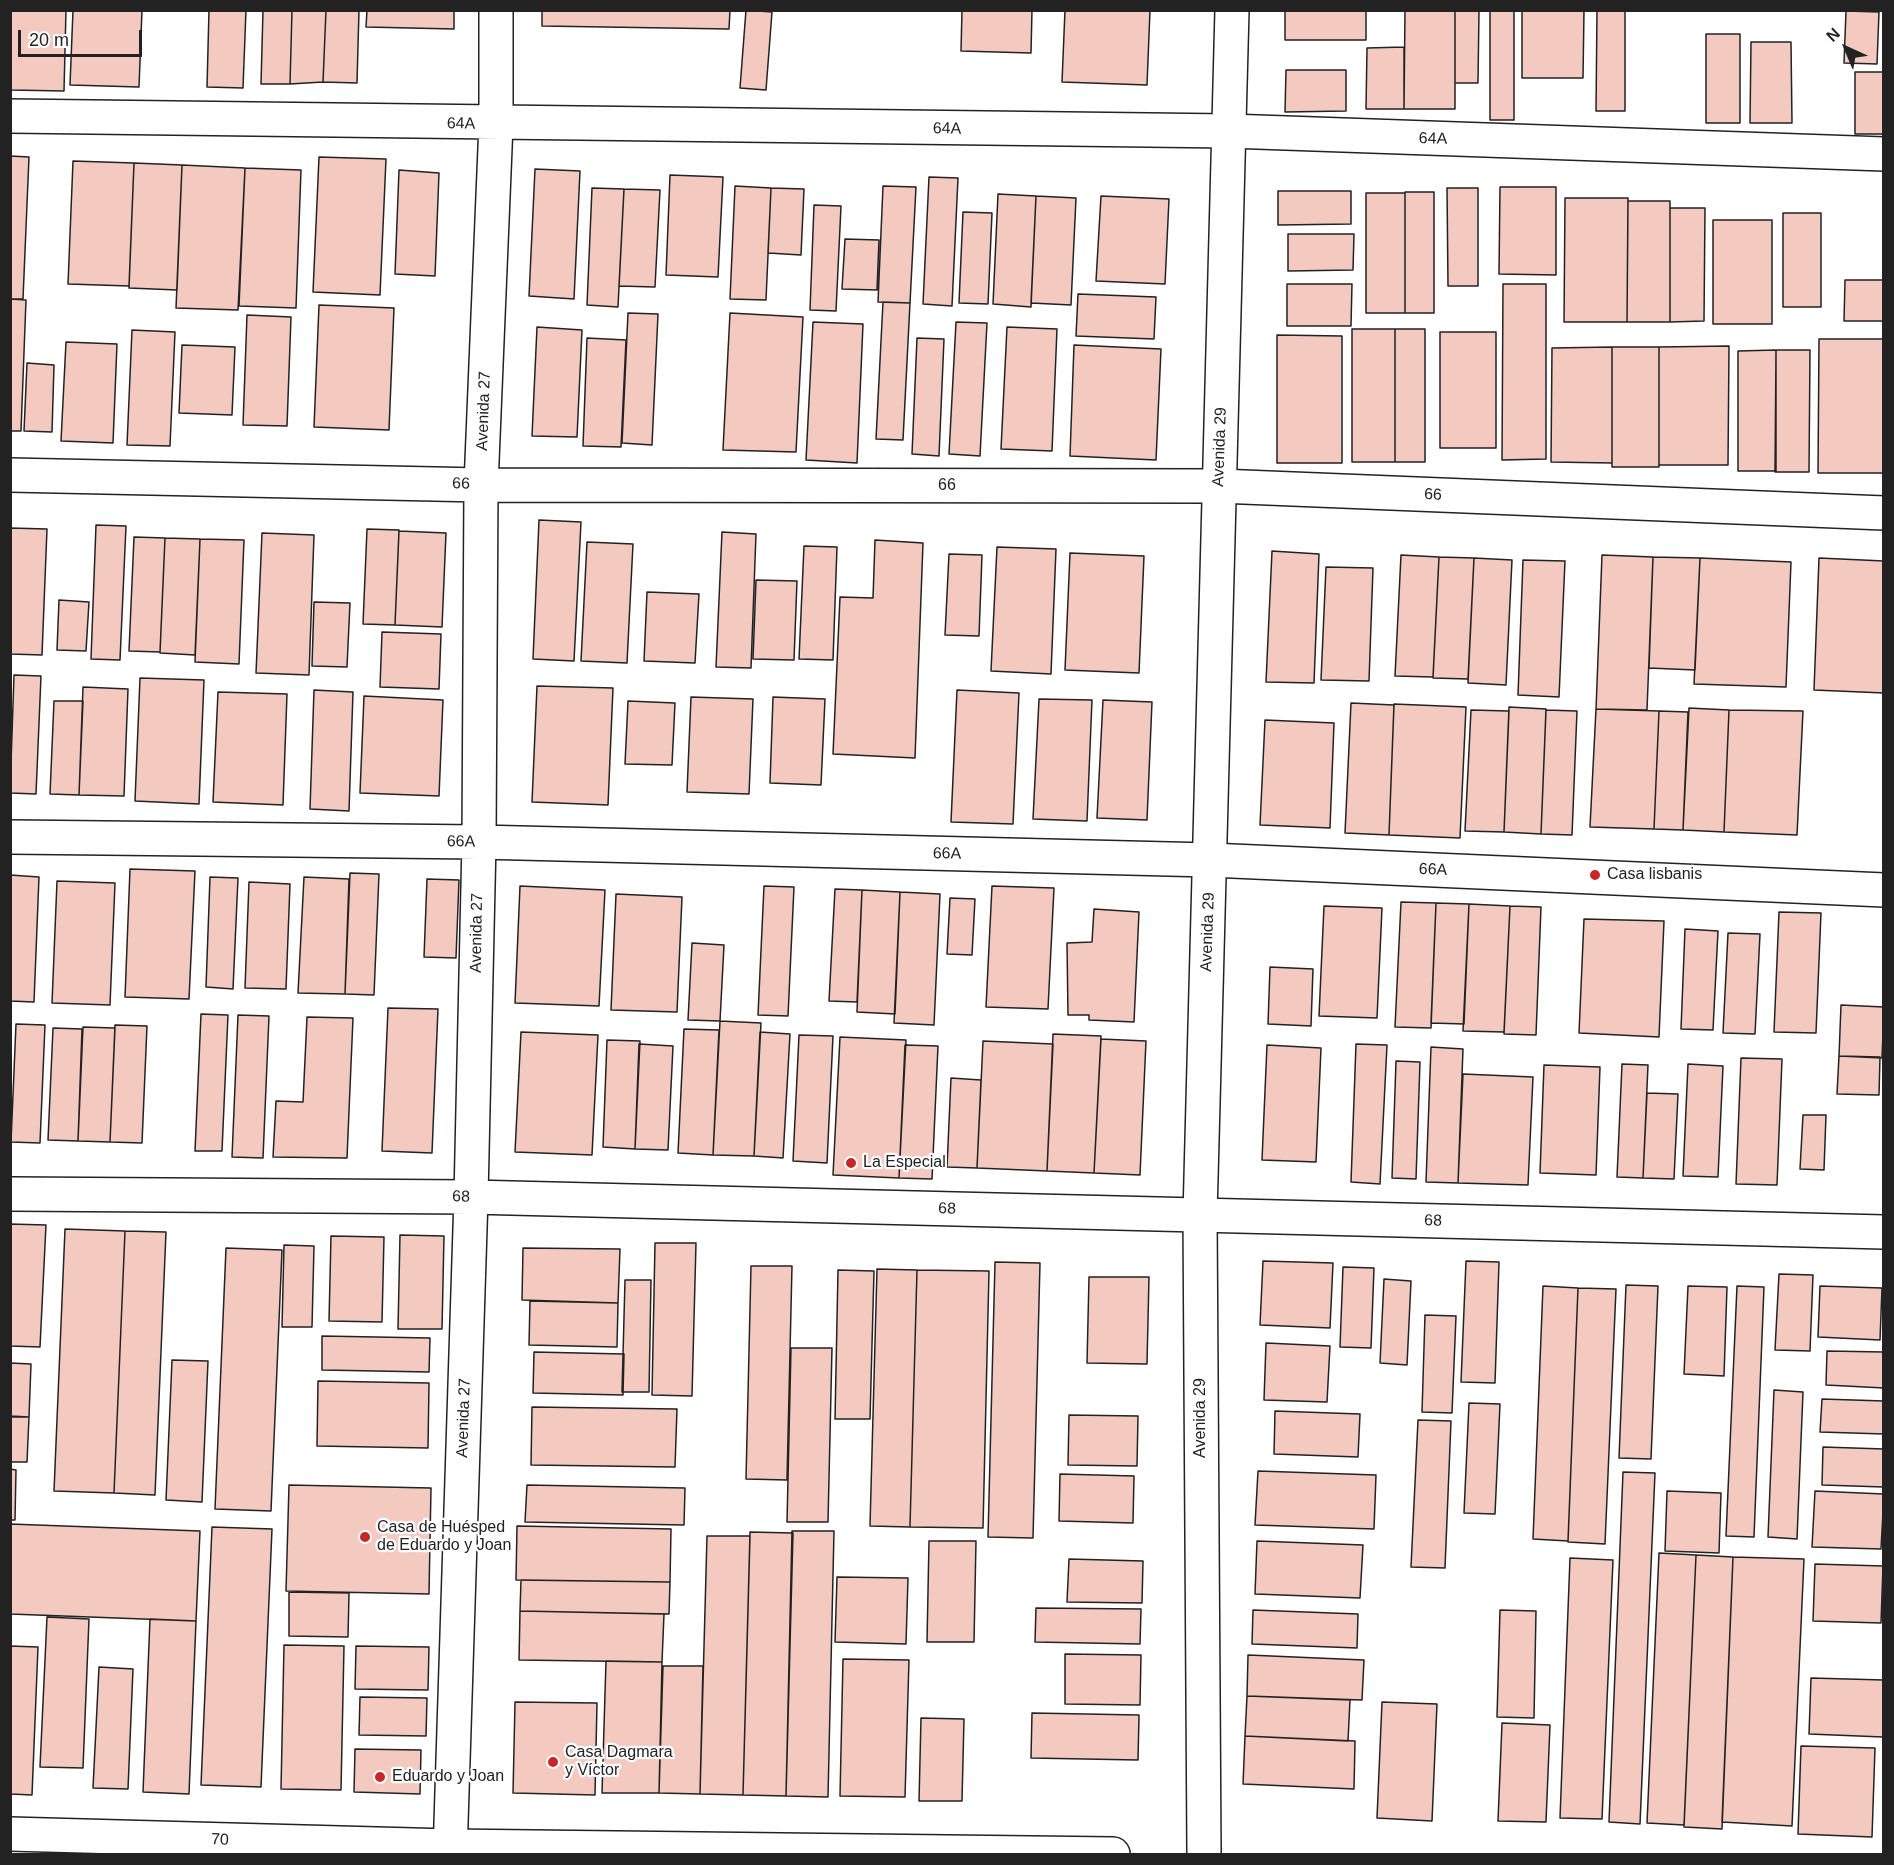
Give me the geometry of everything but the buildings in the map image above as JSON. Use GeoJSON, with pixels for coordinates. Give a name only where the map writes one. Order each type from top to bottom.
{"type":"FeatureCollection","features":[{"type":"Feature","properties":{"kind":"street","name":"Avenida 27"},"geometry":{"type":"LineString","coordinates":[[450,1850],[471,1197],[478,842],[481,485],[496,124],[496,10]]}},
{"type":"Feature","properties":{"kind":"street","name":"Avenida 29"},"geometry":{"type":"LineString","coordinates":[[1204,1854],[1200,1215],[1232,10]]}},
{"type":"Feature","properties":{"kind":"street","name":"64A"},"geometry":{"type":"LineString","coordinates":[[10,117],[1229,131],[1884,154]]}},
{"type":"Feature","properties":{"kind":"street","name":"66"},"geometry":{"type":"LineString","coordinates":[[10,476],[481,485],[1219,486],[1884,513]]}},
{"type":"Feature","properties":{"kind":"street","name":"66A"},"geometry":{"type":"LineString","coordinates":[[10,837],[478,842],[1210,860],[1884,891]]}},
{"type":"Feature","properties":{"kind":"street","name":"68"},"geometry":{"type":"LineString","coordinates":[[10,1194],[471,1197],[1884,1232]]}},
{"type":"Feature","properties":{"kind":"street","name":"70"},"geometry":{"type":"LineString","coordinates":[[10,1834],[450,1850],[1113,1854]]}},
{"type":"Feature","properties":{"kind":"place","name":"Casa lisbanis"},"geometry":{"type":"Point","coordinates":[1595,875]}},
{"type":"Feature","properties":{"kind":"place","name":"La Especial"},"geometry":{"type":"Point","coordinates":[851,1163]}},
{"type":"Feature","properties":{"kind":"place","name":"Casa de Huésped de Eduardo y Joan"},"geometry":{"type":"Point","coordinates":[365,1537]}},
{"type":"Feature","properties":{"kind":"place","name":"Casa Dagmara y Víctor"},"geometry":{"type":"Point","coordinates":[553,1762]}},
{"type":"Feature","properties":{"kind":"place","name":"Eduardo y Joan"},"geometry":{"type":"Point","coordinates":[380,1777]}}]}
